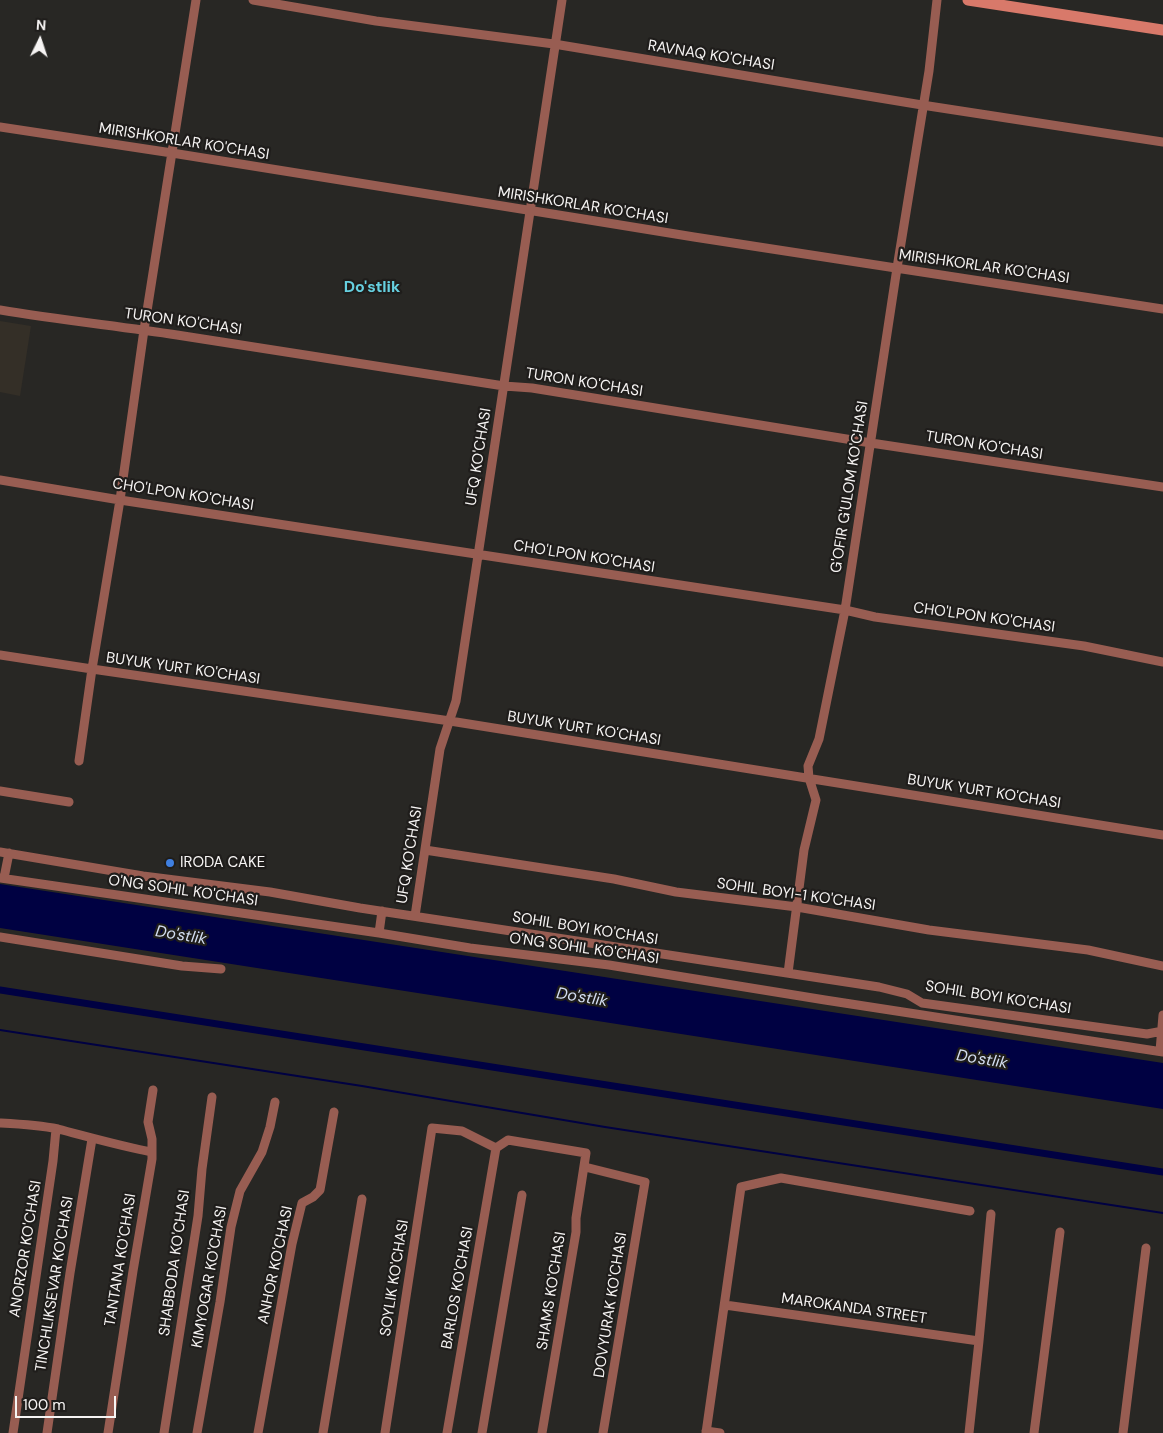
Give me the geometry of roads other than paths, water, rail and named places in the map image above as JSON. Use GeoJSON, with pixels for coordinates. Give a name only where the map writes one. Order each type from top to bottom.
{"type":"FeatureCollection","features":[{"type":"Feature","properties":{"kind":"main road"},"geometry":{"type":"LineString","coordinates":[[968,0],[1163,30]]}},
{"type":"Feature","properties":{"kind":"street"},"geometry":{"type":"LineString","coordinates":[[79,761],[196,0]]}},
{"type":"Feature","properties":{"kind":"street","name":"RAVNAQ KO'CHASI"},"geometry":{"type":"LineString","coordinates":[[254,0],[376,21],[554,44],[922,105],[1163,142]]}},
{"type":"Feature","properties":{"kind":"street","name":"UFQ KO'CHASI"},"geometry":{"type":"LineString","coordinates":[[415,916],[440,749],[456,701],[562,0]]}},
{"type":"Feature","properties":{"kind":"street","name":"G'OFIR G'ULOM KO'CHASI"},"geometry":{"type":"LineString","coordinates":[[788,973],[804,850],[816,800],[809,778],[808,766],[820,739],[845,610],[922,105],[929,71],[937,0]]}},
{"type":"Feature","properties":{"kind":"street","name":"MIRISHKORLAR KO'CHASI"},"geometry":{"type":"LineString","coordinates":[[0,127],[529,211],[1163,308]]}},
{"type":"Feature","properties":{"kind":"street","name":"TURON KO'CHASI"},"geometry":{"type":"LineString","coordinates":[[0,310],[319,355],[504,386],[542,389],[871,443],[1163,487]]}},
{"type":"Feature","properties":{"kind":"street","name":"CHO'LPON KO'CHASI"},"geometry":{"type":"LineString","coordinates":[[0,480],[120,500],[845,610],[875,617],[1084,646],[1163,662]]}},
{"type":"Feature","properties":{"kind":"street","name":"BUYUK YURT KO'CHASI"},"geometry":{"type":"LineString","coordinates":[[0,654],[450,721],[1163,835]]}},
{"type":"Feature","properties":{"kind":"street"},"geometry":{"type":"LineString","coordinates":[[0,792],[68,802]]}},
{"type":"Feature","properties":{"kind":"street","name":"SOHIL BOYI-1 KO'CHASI"},"geometry":{"type":"LineString","coordinates":[[425,850],[614,880],[676,892],[797,907],[929,930],[1088,950],[1163,966]]}},
{"type":"Feature","properties":{"kind":"street"},"geometry":{"type":"LineString","coordinates":[[2,878],[4,852]]}},
{"type":"Feature","properties":{"kind":"street","name":"SOHIL BOYI KO'CHASI"},"geometry":{"type":"LineString","coordinates":[[4,852],[143,876],[270,892],[560,939],[788,973],[907,994],[922,1003],[1147,1034],[1162,1031]]}},
{"type":"Feature","properties":{"kind":"street","name":"O'NG SOHIL KO'CHASI"},"geometry":{"type":"LineString","coordinates":[[2,878],[470,948],[608,965],[1161,1052]]}},
{"type":"Feature","properties":{"kind":"street"},"geometry":{"type":"LineString","coordinates":[[379,933],[382,911]]}},
{"type":"Feature","properties":{"kind":"street"},"geometry":{"type":"LineString","coordinates":[[0,937],[182,966],[221,969]]}},
{"type":"Feature","properties":{"kind":"street"},"geometry":{"type":"LineString","coordinates":[[1161,1052],[1163,1015]]}},
{"type":"Feature","properties":{"kind":"street","name":"TANTANA KO'CHASI"},"geometry":{"type":"LineString","coordinates":[[108,1433],[152,1159],[152,1139],[148,1122],[153,1090]]}},
{"type":"Feature","properties":{"kind":"street","name":"SHABBODA KO'CHASI"},"geometry":{"type":"LineString","coordinates":[[164,1433],[198,1216],[202,1169],[212,1097]]}},
{"type":"Feature","properties":{"kind":"street","name":"KIMYOGAR KO'CHASI"},"geometry":{"type":"LineString","coordinates":[[197,1433],[231,1227],[240,1191],[262,1152],[270,1128],[275,1102]]}},
{"type":"Feature","properties":{"kind":"street","name":"ANHOR KO'CHASI"},"geometry":{"type":"LineString","coordinates":[[258,1433],[292,1244],[302,1203],[313,1197],[320,1190],[334,1112]]}},
{"type":"Feature","properties":{"kind":"street"},"geometry":{"type":"LineString","coordinates":[[0,1124],[56,1129],[152,1152]]}},
{"type":"Feature","properties":{"kind":"street","name":"SOYLIK KO'CHASI"},"geometry":{"type":"LineString","coordinates":[[385,1433],[432,1128],[462,1132],[496,1148]]}},
{"type":"Feature","properties":{"kind":"street","name":"ANORZOR KO'CHASI"},"geometry":{"type":"LineString","coordinates":[[13,1433],[53,1161],[56,1129]]}},
{"type":"Feature","properties":{"kind":"street","name":"TINCHLIKSEVAR KO'CHASI"},"geometry":{"type":"LineString","coordinates":[[47,1433],[92,1138]]}},
{"type":"Feature","properties":{"kind":"street","name":"SHAMS KO'CHASI"},"geometry":{"type":"LineString","coordinates":[[496,1148],[508,1140],[586,1153],[576,1218],[576,1232],[542,1433]]}},
{"type":"Feature","properties":{"kind":"street","name":"BARLOS KO'CHASI"},"geometry":{"type":"LineString","coordinates":[[447,1433],[496,1148]]}},
{"type":"Feature","properties":{"kind":"street","name":"DOVYURAK KO'CHASI"},"geometry":{"type":"LineString","coordinates":[[585,1167],[645,1182],[603,1433]]}},
{"type":"Feature","properties":{"kind":"street"},"geometry":{"type":"LineString","coordinates":[[720,1433],[706,1432],[742,1187],[781,1178],[970,1211]]}},
{"type":"Feature","properties":{"kind":"street"},"geometry":{"type":"LineString","coordinates":[[482,1433],[522,1195]]}},
{"type":"Feature","properties":{"kind":"street"},"geometry":{"type":"LineString","coordinates":[[323,1433],[362,1199]]}},
{"type":"Feature","properties":{"kind":"street"},"geometry":{"type":"LineString","coordinates":[[969,1433],[990,1214]]}},
{"type":"Feature","properties":{"kind":"street"},"geometry":{"type":"LineString","coordinates":[[1034,1433],[1060,1232]]}},
{"type":"Feature","properties":{"kind":"street"},"geometry":{"type":"LineString","coordinates":[[1123,1433],[1146,1248]]}},
{"type":"Feature","properties":{"kind":"street","name":"MAROKANDA STREET"},"geometry":{"type":"LineString","coordinates":[[725,1305],[979,1341]]}},
{"type":"Feature","properties":{"kind":"water"},"geometry":{"type":"Polygon","coordinates":[[[0,884],[1163,1063],[1163,1109],[0,928],[0,884]]]}},
{"type":"Feature","properties":{"kind":"waterway"},"geometry":{"type":"LineString","coordinates":[[0,990],[1163,1172]]}},
{"type":"Feature","properties":{"kind":"waterway"},"geometry":{"type":"LineString","coordinates":[[0,1030],[362,1086],[605,1127],[1163,1213]]}},
{"type":"Feature","properties":{"kind":"place","name":"IRODA CAKE"},"geometry":{"type":"Point","coordinates":[170,863]}},
{"type":"Feature","properties":{"kind":"district","name":"Do'stlik"},"geometry":{"type":"Point","coordinates":[372,288]}}]}
